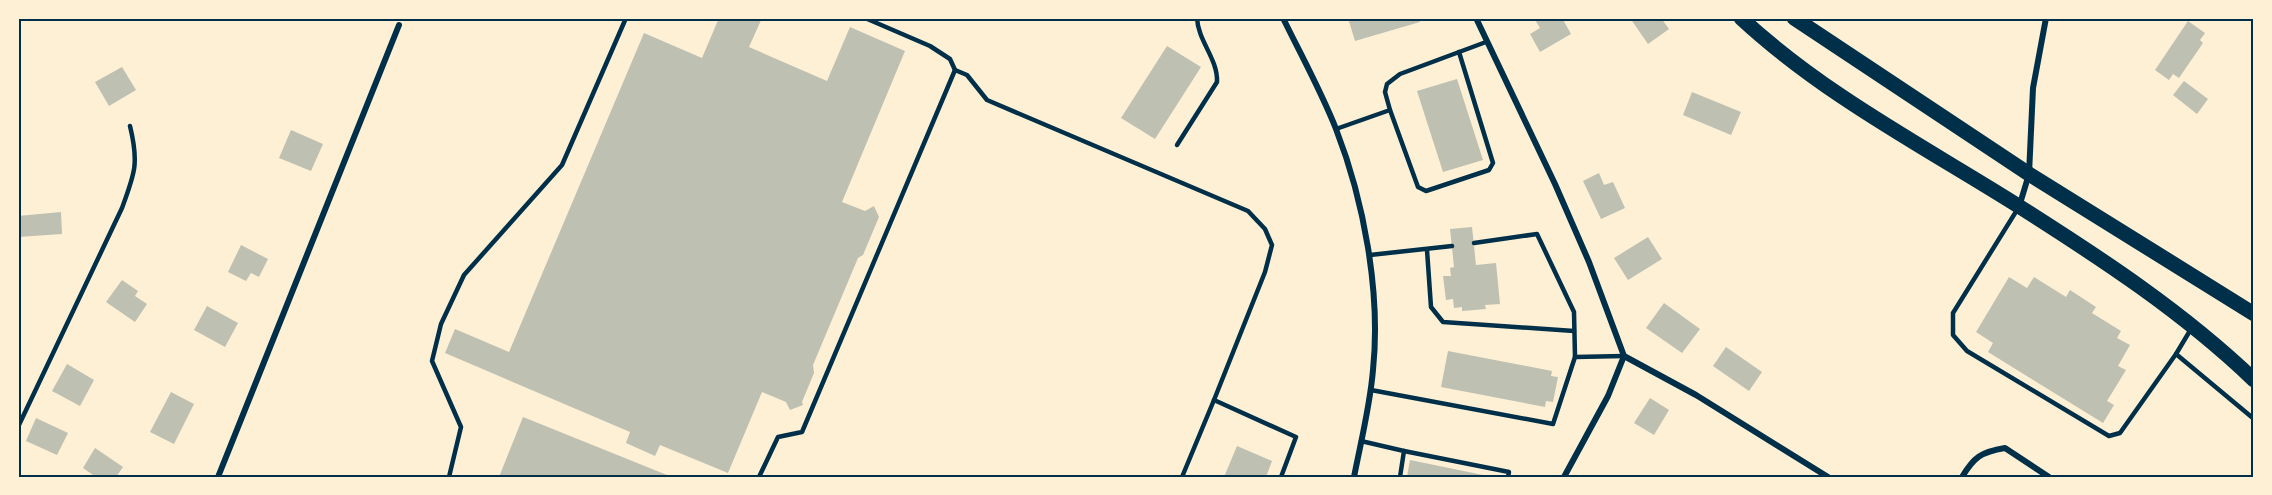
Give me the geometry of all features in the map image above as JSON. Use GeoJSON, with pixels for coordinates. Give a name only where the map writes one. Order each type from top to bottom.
{"type":"FeatureCollection","features":[{"type":"Feature","properties":{"kind":"main road"},"geometry":{"type":"LineString","coordinates":[[1741,18],[1759,35],[1828,88],[2019,207],[2151,293],[2254,380]]}},
{"type":"Feature","properties":{"kind":"main road"},"geometry":{"type":"LineString","coordinates":[[1794,18],[2029,174],[2254,314]]}},
{"type":"Feature","properties":{"kind":"street"},"geometry":{"type":"LineString","coordinates":[[1283,18],[1336,129],[1357,197],[1370,255],[1374,368],[1354,477]]}},
{"type":"Feature","properties":{"kind":"street"},"geometry":{"type":"LineString","coordinates":[[1476,18],[1555,184],[1589,262],[1624,356],[1696,395],[1828,477]]}},
{"type":"Feature","properties":{"kind":"street"},"geometry":{"type":"LineString","coordinates":[[2019,207],[2029,174],[2033,88],[2046,18]]}},
{"type":"Feature","properties":{"kind":"street"},"geometry":{"type":"LineString","coordinates":[[218,477],[399,25]]}},
{"type":"Feature","properties":{"kind":"street"},"geometry":{"type":"LineString","coordinates":[[1564,477],[1608,396],[1624,356]]}},
{"type":"Feature","properties":{"kind":"street"},"geometry":{"type":"LineString","coordinates":[[1962,477],[1972,461],[1987,451],[2005,448],[2049,477]]}},
{"type":"Feature","properties":{"kind":"lane"},"geometry":{"type":"LineString","coordinates":[[449,477],[461,427],[432,361],[441,324],[464,274],[562,165],[626,18]]}},
{"type":"Feature","properties":{"kind":"lane"},"geometry":{"type":"LineString","coordinates":[[865,18],[930,46],[950,59],[956,70],[968,75],[987,100],[1248,211],[1265,229],[1272,245],[1265,272],[1182,477]]}},
{"type":"Feature","properties":{"kind":"lane"},"geometry":{"type":"LineString","coordinates":[[1178,146],[1217,82],[1218,70],[1198,29],[1197,18]]}},
{"type":"Feature","properties":{"kind":"lane"},"geometry":{"type":"LineString","coordinates":[[1459,52],[1493,162],[1489,170],[1426,191],[1418,186],[1390,110],[1385,92],[1387,84],[1400,74],[1459,52],[1486,42]]}},
{"type":"Feature","properties":{"kind":"lane"},"geometry":{"type":"LineString","coordinates":[[759,477],[778,436],[802,432],[956,70]]}},
{"type":"Feature","properties":{"kind":"lane"},"geometry":{"type":"LineString","coordinates":[[1336,129],[1390,110]]}},
{"type":"Feature","properties":{"kind":"lane"},"geometry":{"type":"LineString","coordinates":[[18,427],[122,208],[133,178],[136,153],[130,126]]}},
{"type":"Feature","properties":{"kind":"lane"},"geometry":{"type":"LineString","coordinates":[[2019,207],[1953,313],[1953,335],[1967,351],[2109,436],[2120,433],[2176,354],[2192,327]]}},
{"type":"Feature","properties":{"kind":"lane"},"geometry":{"type":"LineString","coordinates":[[1371,390],[1553,424],[1575,357],[1574,312],[1537,234],[1474,243]]}},
{"type":"Feature","properties":{"kind":"lane"},"geometry":{"type":"LineString","coordinates":[[1370,255],[1452,246]]}},
{"type":"Feature","properties":{"kind":"lane"},"geometry":{"type":"LineString","coordinates":[[1427,250],[1431,307],[1443,322],[1574,331]]}},
{"type":"Feature","properties":{"kind":"lane"},"geometry":{"type":"LineString","coordinates":[[2176,354],[2254,419]]}},
{"type":"Feature","properties":{"kind":"lane"},"geometry":{"type":"LineString","coordinates":[[1575,357],[1624,356]]}},
{"type":"Feature","properties":{"kind":"lane"},"geometry":{"type":"LineString","coordinates":[[1214,400],[1296,437],[1281,477]]}},
{"type":"Feature","properties":{"kind":"lane"},"geometry":{"type":"LineString","coordinates":[[1361,441],[1509,472],[1508,477]]}},
{"type":"Feature","properties":{"kind":"lane"},"geometry":{"type":"LineString","coordinates":[[1400,477],[1404,451]]}},
{"type":"Feature","properties":{"kind":"lane"},"geometry":{"type":"LineString","coordinates":[[1430,464],[1431,457]]}},
{"type":"Feature","properties":{"kind":"lane"},"geometry":{"type":"LineString","coordinates":[[1449,468],[1451,461]]}},
{"type":"Feature","properties":{"kind":"lane"},"geometry":{"type":"LineString","coordinates":[[1485,475],[1486,467]]}},
{"type":"Feature","properties":{"kind":"building"},"geometry":{"type":"Polygon","coordinates":[[[719,18],[762,18],[749,47],[827,81],[850,27],[905,51],[842,202],[865,211],[874,206],[879,217],[863,255],[858,258],[813,365],[814,373],[802,402],[803,405],[790,410],[786,402],[762,392],[728,473],[660,445],[655,456],[626,443],[630,432],[445,353],[455,329],[509,352],[644,33],[702,58],[719,18]]]}},
{"type":"Feature","properties":{"kind":"building"},"geometry":{"type":"Polygon","coordinates":[[[1348,18],[1419,18],[1420,22],[1355,41],[1348,18]]]}},
{"type":"Feature","properties":{"kind":"building"},"geometry":{"type":"Polygon","coordinates":[[[1534,18],[1562,18],[1571,34],[1540,52],[1530,34],[1540,28],[1534,18]]]}},
{"type":"Feature","properties":{"kind":"building"},"geometry":{"type":"Polygon","coordinates":[[[1630,18],[1661,18],[1669,29],[1648,44],[1630,18]]]}},
{"type":"Feature","properties":{"kind":"building"},"geometry":{"type":"Polygon","coordinates":[[[2188,21],[2205,33],[2200,40],[2203,43],[2179,78],[2173,74],[2169,80],[2155,70],[2188,21]]]}},
{"type":"Feature","properties":{"kind":"building"},"geometry":{"type":"Polygon","coordinates":[[[1167,46],[1201,67],[1155,139],[1121,118],[1167,46]]]}},
{"type":"Feature","properties":{"kind":"building"},"geometry":{"type":"Polygon","coordinates":[[[122,67],[136,90],[109,106],[95,82],[122,67]]]}},
{"type":"Feature","properties":{"kind":"building"},"geometry":{"type":"Polygon","coordinates":[[[1457,79],[1483,160],[1443,172],[1417,91],[1457,79]]]}},
{"type":"Feature","properties":{"kind":"building"},"geometry":{"type":"Polygon","coordinates":[[[2184,81],[2208,99],[2197,114],[2173,95],[2184,81]]]}},
{"type":"Feature","properties":{"kind":"building"},"geometry":{"type":"Polygon","coordinates":[[[1692,92],[1741,112],[1731,135],[1683,115],[1692,92]]]}},
{"type":"Feature","properties":{"kind":"building"},"geometry":{"type":"Polygon","coordinates":[[[291,130],[323,144],[311,171],[279,158],[291,130]]]}},
{"type":"Feature","properties":{"kind":"building"},"geometry":{"type":"Polygon","coordinates":[[[1599,173],[1604,185],[1613,182],[1625,208],[1601,219],[1583,181],[1599,173]]]}},
{"type":"Feature","properties":{"kind":"building"},"geometry":{"type":"Polygon","coordinates":[[[61,212],[62,234],[18,237],[18,216],[61,212]]]}},
{"type":"Feature","properties":{"kind":"building"},"geometry":{"type":"Polygon","coordinates":[[[1472,227],[1476,265],[1496,263],[1500,304],[1485,305],[1486,309],[1462,311],[1462,307],[1454,308],[1453,299],[1446,300],[1443,276],[1451,276],[1450,268],[1454,267],[1450,229],[1472,227]]]}},
{"type":"Feature","properties":{"kind":"building"},"geometry":{"type":"Polygon","coordinates":[[[1648,237],[1662,259],[1628,280],[1614,258],[1648,237]]]}},
{"type":"Feature","properties":{"kind":"building"},"geometry":{"type":"Polygon","coordinates":[[[241,245],[268,259],[259,277],[251,273],[246,281],[228,272],[241,245]]]}},
{"type":"Feature","properties":{"kind":"building"},"geometry":{"type":"Polygon","coordinates":[[[2009,277],[2027,288],[2034,277],[2066,297],[2070,290],[2096,307],[2092,313],[2121,331],[2117,338],[2130,345],[2118,366],[2126,370],[2107,401],[2114,405],[2103,423],[1988,352],[1993,343],[1976,332],[2009,277]]]}},
{"type":"Feature","properties":{"kind":"building"},"geometry":{"type":"Polygon","coordinates":[[[122,280],[138,291],[135,296],[147,304],[135,322],[106,302],[122,280]]]}},
{"type":"Feature","properties":{"kind":"building"},"geometry":{"type":"Polygon","coordinates":[[[1664,303],[1700,329],[1682,353],[1646,328],[1664,303]]]}},
{"type":"Feature","properties":{"kind":"building"},"geometry":{"type":"Polygon","coordinates":[[[207,306],[238,323],[225,347],[194,330],[207,306]]]}},
{"type":"Feature","properties":{"kind":"building"},"geometry":{"type":"Polygon","coordinates":[[[1726,347],[1762,372],[1749,391],[1713,366],[1726,347]]]}},
{"type":"Feature","properties":{"kind":"building"},"geometry":{"type":"Polygon","coordinates":[[[1448,351],[1552,371],[1551,376],[1558,377],[1553,402],[1546,401],[1545,407],[1441,387],[1448,351]]]}},
{"type":"Feature","properties":{"kind":"building"},"geometry":{"type":"Polygon","coordinates":[[[67,364],[94,380],[80,406],[52,391],[67,364]]]}},
{"type":"Feature","properties":{"kind":"building"},"geometry":{"type":"Polygon","coordinates":[[[171,392],[194,404],[174,444],[150,432],[171,392]]]}},
{"type":"Feature","properties":{"kind":"building"},"geometry":{"type":"Polygon","coordinates":[[[1650,398],[1669,410],[1654,435],[1634,423],[1650,398]]]}},
{"type":"Feature","properties":{"kind":"building"},"geometry":{"type":"Polygon","coordinates":[[[523,417],[672,477],[499,477],[523,417]]]}},
{"type":"Feature","properties":{"kind":"building"},"geometry":{"type":"Polygon","coordinates":[[[36,418],[68,433],[57,455],[26,441],[36,418]]]}},
{"type":"Feature","properties":{"kind":"building"},"geometry":{"type":"Polygon","coordinates":[[[1237,446],[1272,461],[1266,477],[1224,477],[1237,446]]]}},
{"type":"Feature","properties":{"kind":"building"},"geometry":{"type":"Polygon","coordinates":[[[95,448],[123,467],[116,477],[96,477],[83,468],[95,448]]]}},
{"type":"Feature","properties":{"kind":"building"},"geometry":{"type":"Polygon","coordinates":[[[1410,460],[1488,476],[1488,477],[1407,477],[1410,460]]]}}]}
